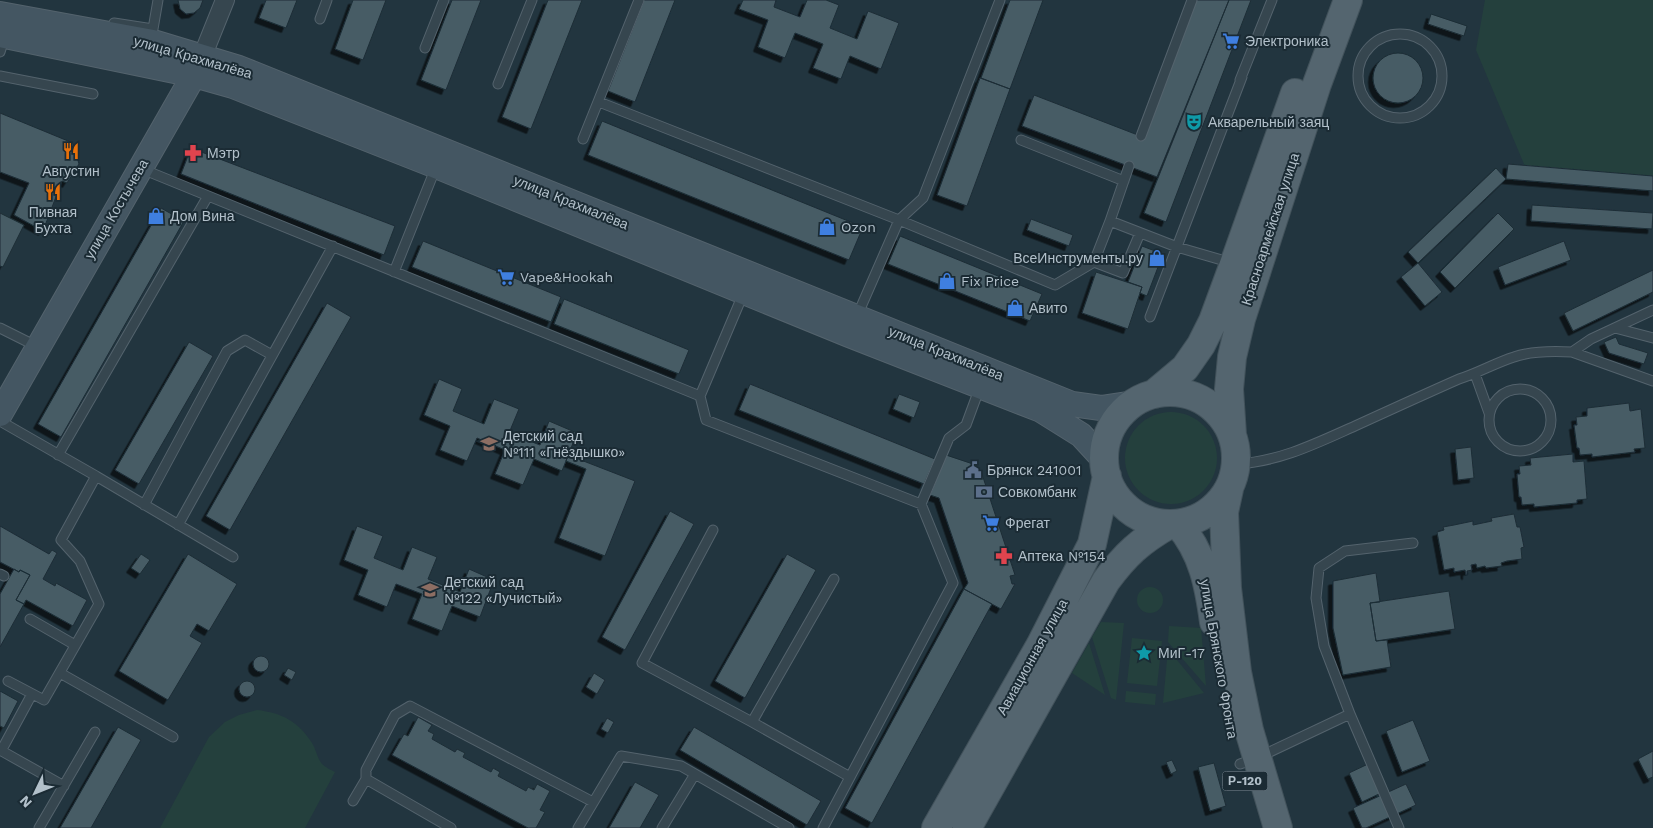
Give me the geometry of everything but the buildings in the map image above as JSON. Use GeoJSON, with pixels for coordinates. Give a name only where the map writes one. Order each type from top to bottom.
{"type":"FeatureCollection","features":[{"type":"Feature","properties":{"kind":"main road","name":"Красноармейская улица"},"geometry":{"type":"LineString","coordinates":[[1144,398],[1184,368],[1200,345],[1213,321],[1327,0]]}},
{"type":"Feature","properties":{"kind":"main road","name":"Красноармейская улица"},"geometry":{"type":"LineString","coordinates":[[1232,435],[1229,389],[1232,357],[1241,318],[1317,84],[1348,0]]}},
{"type":"Feature","properties":{"kind":"main road","name":"улица Крахмалёва"},"geometry":{"type":"LineString","coordinates":[[1,30],[198,66],[239,68],[852,326],[980,386],[1041,410],[1082,435],[1105,468]]}},
{"type":"Feature","properties":{"kind":"main road","name":"улица Крахмалёва"},"geometry":{"type":"LineString","coordinates":[[198,66],[233,86],[436,166],[744,292],[852,326],[1072,404],[1101,408],[1144,398]]}},
{"type":"Feature","properties":{"kind":"main road","name":"улица Костычева"},"geometry":{"type":"LineString","coordinates":[[0,414],[198,66]]}},
{"type":"Feature","properties":{"kind":"main road"},"geometry":{"type":"LineString","coordinates":[[1173,392],[1192,396],[1209,405],[1223,418],[1232,435],[1236,454],[1233,476],[1220,502],[1208,513],[1194,520],[1174,524],[1149,521],[1130,511],[1116,495],[1105,468],[1107,438],[1117,418],[1144,398],[1173,392]]}},
{"type":"Feature","properties":{"kind":"main road","name":"Авиационная улица"},"geometry":{"type":"LineString","coordinates":[[936,828],[1040,646],[1092,544],[1105,468]]}},
{"type":"Feature","properties":{"kind":"main road","name":"улица Брянского Фронта"},"geometry":{"type":"LineString","coordinates":[[1233,476],[1224,512],[1227,588],[1237,672],[1249,730],[1249,761],[1260,828]]}},
{"type":"Feature","properties":{"kind":"main road","name":"улица Брянского Фронта"},"geometry":{"type":"LineString","coordinates":[[1174,524],[1188,536],[1199,554],[1210,593],[1231,734],[1249,761],[1278,828]]}},
{"type":"Feature","properties":{"kind":"main road","name":"Авиационная улица"},"geometry":{"type":"LineString","coordinates":[[967,828],[1106,581],[1123,558],[1148,536],[1174,524]]}},
{"type":"Feature","properties":{"kind":"street","name":"улица Костычева"},"geometry":{"type":"LineString","coordinates":[[198,66],[225,0]]}},
{"type":"Feature","properties":{"kind":"lane"},"geometry":{"type":"LineString","coordinates":[[106,22],[153,29],[158,0]]}},
{"type":"Feature","properties":{"kind":"lane"},"geometry":{"type":"LineString","coordinates":[[320,20],[327,0]]}},
{"type":"Feature","properties":{"kind":"lane"},"geometry":{"type":"LineString","coordinates":[[426,48],[444,0]]}},
{"type":"Feature","properties":{"kind":"lane"},"geometry":{"type":"LineString","coordinates":[[498,84],[532,0]]}},
{"type":"Feature","properties":{"kind":"lane"},"geometry":{"type":"LineString","coordinates":[[583,139],[639,0]]}},
{"type":"Feature","properties":{"kind":"lane"},"geometry":{"type":"LineString","coordinates":[[852,326],[899,220],[923,198],[1000,0]]}},
{"type":"Feature","properties":{"kind":"lane"},"geometry":{"type":"LineString","coordinates":[[1141,136],[1192,0]]}},
{"type":"Feature","properties":{"kind":"lane"},"geometry":{"type":"LineString","coordinates":[[1150,317],[1272,0]]}},
{"type":"Feature","properties":{"kind":"lane"},"geometry":{"type":"LineString","coordinates":[[1,30],[3,7],[59,15]]}},
{"type":"Feature","properties":{"kind":"lane"},"geometry":{"type":"LineString","coordinates":[[1395,34],[1409,35],[1422,40],[1432,49],[1439,60],[1442,74],[1440,88],[1434,102],[1424,111],[1411,117],[1396,118],[1382,115],[1370,107],[1362,96],[1358,83],[1358,69],[1363,56],[1371,46],[1382,38],[1395,34]]}},
{"type":"Feature","properties":{"kind":"lane"},"geometry":{"type":"LineString","coordinates":[[0,76],[93,94]]}},
{"type":"Feature","properties":{"kind":"lane"},"geometry":{"type":"LineString","coordinates":[[599,102],[899,220],[1056,285],[1094,262],[1129,166]]}},
{"type":"Feature","properties":{"kind":"lane"},"geometry":{"type":"LineString","coordinates":[[1021,140],[1124,181]]}},
{"type":"Feature","properties":{"kind":"lane"},"geometry":{"type":"LineString","coordinates":[[394,272],[436,166]]}},
{"type":"Feature","properties":{"kind":"lane"},"geometry":{"type":"LineString","coordinates":[[140,168],[700,396]]}},
{"type":"Feature","properties":{"kind":"lane"},"geometry":{"type":"LineString","coordinates":[[58,455],[208,196]]}},
{"type":"Feature","properties":{"kind":"lane"},"geometry":{"type":"LineString","coordinates":[[1110,220],[1177,247],[1234,264]]}},
{"type":"Feature","properties":{"kind":"lane"},"geometry":{"type":"LineString","coordinates":[[1094,262],[1123,274],[1140,233]]}},
{"type":"Feature","properties":{"kind":"lane"},"geometry":{"type":"LineString","coordinates":[[178,525],[333,246]]}},
{"type":"Feature","properties":{"kind":"lane"},"geometry":{"type":"LineString","coordinates":[[744,292],[700,396],[706,420],[921,504]]}},
{"type":"Feature","properties":{"kind":"lane"},"geometry":{"type":"LineString","coordinates":[[1572,352],[1591,339],[1653,310]]}},
{"type":"Feature","properties":{"kind":"lane"},"geometry":{"type":"LineString","coordinates":[[0,328],[38,347]]}},
{"type":"Feature","properties":{"kind":"lane"},"geometry":{"type":"LineString","coordinates":[[1615,328],[1653,338]]}},
{"type":"Feature","properties":{"kind":"lane"},"geometry":{"type":"LineString","coordinates":[[144,505],[227,351],[245,340],[272,355]]}},
{"type":"Feature","properties":{"kind":"lane"},"geometry":{"type":"LineString","coordinates":[[1233,476],[1254,463],[1303,449],[1514,356],[1558,351],[1572,352],[1653,381]]}},
{"type":"Feature","properties":{"kind":"lane"},"geometry":{"type":"LineString","coordinates":[[1475,374],[1489,413],[1488,424],[1498,443],[1516,451],[1527,451],[1540,444],[1549,432],[1552,422],[1551,412],[1547,403],[1540,395],[1531,390],[1520,388],[1509,390],[1500,395],[1493,403],[1489,413]]}},
{"type":"Feature","properties":{"kind":"lane"},"geometry":{"type":"LineString","coordinates":[[823,828],[953,583],[921,504],[949,438],[966,425],[980,386]]}},
{"type":"Feature","properties":{"kind":"lane"},"geometry":{"type":"LineString","coordinates":[[0,422],[233,557]]}},
{"type":"Feature","properties":{"kind":"lane"},"geometry":{"type":"LineString","coordinates":[[8,681],[44,700],[99,604],[80,561],[60,540],[96,476]]}},
{"type":"Feature","properties":{"kind":"lane"},"geometry":{"type":"LineString","coordinates":[[713,530],[642,663],[850,777]]}},
{"type":"Feature","properties":{"kind":"lane"},"geometry":{"type":"LineString","coordinates":[[1399,828],[1350,714],[1324,646],[1316,598],[1319,568],[1345,551],[1413,543]]}},
{"type":"Feature","properties":{"kind":"lane"},"geometry":{"type":"LineString","coordinates":[[752,722],[834,579]]}},
{"type":"Feature","properties":{"kind":"lane"},"geometry":{"type":"LineString","coordinates":[[30,619],[75,645]]}},
{"type":"Feature","properties":{"kind":"lane"},"geometry":{"type":"LineString","coordinates":[[60,673],[173,737]]}},
{"type":"Feature","properties":{"kind":"lane"},"geometry":{"type":"LineString","coordinates":[[32,694],[1,751],[64,786]]}},
{"type":"Feature","properties":{"kind":"lane"},"geometry":{"type":"LineString","coordinates":[[353,801],[366,779],[366,770],[395,715],[410,706],[593,802]]}},
{"type":"Feature","properties":{"kind":"lane"},"geometry":{"type":"LineString","coordinates":[[1249,761],[1350,714]]}},
{"type":"Feature","properties":{"kind":"lane"},"geometry":{"type":"LineString","coordinates":[[39,828],[95,732]]}},
{"type":"Feature","properties":{"kind":"lane"},"geometry":{"type":"LineString","coordinates":[[578,828],[621,756],[681,766],[789,828]]}},
{"type":"Feature","properties":{"kind":"lane"},"geometry":{"type":"LineString","coordinates":[[662,828],[695,774]]}},
{"type":"Feature","properties":{"kind":"lane"},"geometry":{"type":"LineString","coordinates":[[366,779],[451,828]]}},
{"type":"Feature","properties":{"kind":"green space"},"geometry":{"type":"Polygon","coordinates":[[[1485,0],[1653,0],[1653,177],[1529,176],[1476,50],[1485,0]]]}},
{"type":"Feature","properties":{"kind":"green space"},"geometry":{"type":"Polygon","coordinates":[[[1171,412],[1188,416],[1203,426],[1213,441],[1217,458],[1213,475],[1203,490],[1188,500],[1171,504],[1154,500],[1139,490],[1129,475],[1125,458],[1129,441],[1139,426],[1154,416],[1171,412]]]}},
{"type":"Feature","properties":{"kind":"green space"},"geometry":{"type":"Polygon","coordinates":[[[1150,587],[1159,591],[1163,600],[1159,609],[1150,613],[1141,609],[1137,600],[1141,591],[1150,587]]]}},
{"type":"Feature","properties":{"kind":"green space"},"geometry":{"type":"Polygon","coordinates":[[[1101,622],[1124,623],[1116,700],[1111,698],[1092,637],[1101,622]]]}},
{"type":"Feature","properties":{"kind":"green space"},"geometry":{"type":"Polygon","coordinates":[[[1169,626],[1201,628],[1206,686],[1168,642],[1169,626]]]}},
{"type":"Feature","properties":{"kind":"green space"},"geometry":{"type":"Polygon","coordinates":[[[1132,638],[1162,641],[1157,686],[1127,683],[1132,638]]]}},
{"type":"Feature","properties":{"kind":"green space"},"geometry":{"type":"Polygon","coordinates":[[[1089,643],[1105,695],[1072,673],[1089,643]]]}},
{"type":"Feature","properties":{"kind":"green space"},"geometry":{"type":"Polygon","coordinates":[[[1168,649],[1204,693],[1163,703],[1168,649]]]}},
{"type":"Feature","properties":{"kind":"green space"},"geometry":{"type":"Polygon","coordinates":[[[1126,691],[1156,694],[1155,705],[1125,702],[1126,691]]]}},
{"type":"Feature","properties":{"kind":"green space"},"geometry":{"type":"Polygon","coordinates":[[[257,710],[274,713],[289,719],[307,735],[322,764],[335,772],[305,828],[160,828],[209,737],[225,722],[239,715],[257,710]]]}},
{"type":"Feature","properties":{"kind":"place","name":"Электроника"},"geometry":{"type":"Point","coordinates":[1231,41]}},
{"type":"Feature","properties":{"kind":"place","name":"Акварельный заяц"},"geometry":{"type":"Point","coordinates":[1194,122]}},
{"type":"Feature","properties":{"kind":"place","name":"Августин"},"geometry":{"type":"Point","coordinates":[71,151]}},
{"type":"Feature","properties":{"kind":"place","name":"Мэтр"},"geometry":{"type":"Point","coordinates":[193,153]}},
{"type":"Feature","properties":{"kind":"place","name":"Пивная Бухта"},"geometry":{"type":"Point","coordinates":[53,192]}},
{"type":"Feature","properties":{"kind":"place","name":"Дом Вина"},"geometry":{"type":"Point","coordinates":[156,216]}},
{"type":"Feature","properties":{"kind":"place","name":"Ozon"},"geometry":{"type":"Point","coordinates":[827,227]}},
{"type":"Feature","properties":{"kind":"place","name":"ВсеИнструменты.ру"},"geometry":{"type":"Point","coordinates":[1157,258]}},
{"type":"Feature","properties":{"kind":"place","name":"Vape&Hookah"},"geometry":{"type":"Point","coordinates":[506,277]}},
{"type":"Feature","properties":{"kind":"place","name":"Fix Price"},"geometry":{"type":"Point","coordinates":[947,281]}},
{"type":"Feature","properties":{"kind":"place","name":"Авито"},"geometry":{"type":"Point","coordinates":[1015,308]}},
{"type":"Feature","properties":{"kind":"place","name":"Детский сад №111 «Гнёздышко»"},"geometry":{"type":"Point","coordinates":[489,444]}},
{"type":"Feature","properties":{"kind":"place","name":"Брянск 241001"},"geometry":{"type":"Point","coordinates":[973,470]}},
{"type":"Feature","properties":{"kind":"place","name":"Совкомбанк"},"geometry":{"type":"Point","coordinates":[984,492]}},
{"type":"Feature","properties":{"kind":"place","name":"Фрегат"},"geometry":{"type":"Point","coordinates":[991,523]}},
{"type":"Feature","properties":{"kind":"place","name":"Аптека №154"},"geometry":{"type":"Point","coordinates":[1004,556]}},
{"type":"Feature","properties":{"kind":"place","name":"Детский сад №122 «Лучистый»"},"geometry":{"type":"Point","coordinates":[430,590]}},
{"type":"Feature","properties":{"kind":"place","name":"МиГ-17"},"geometry":{"type":"Point","coordinates":[1144,653]}}]}
